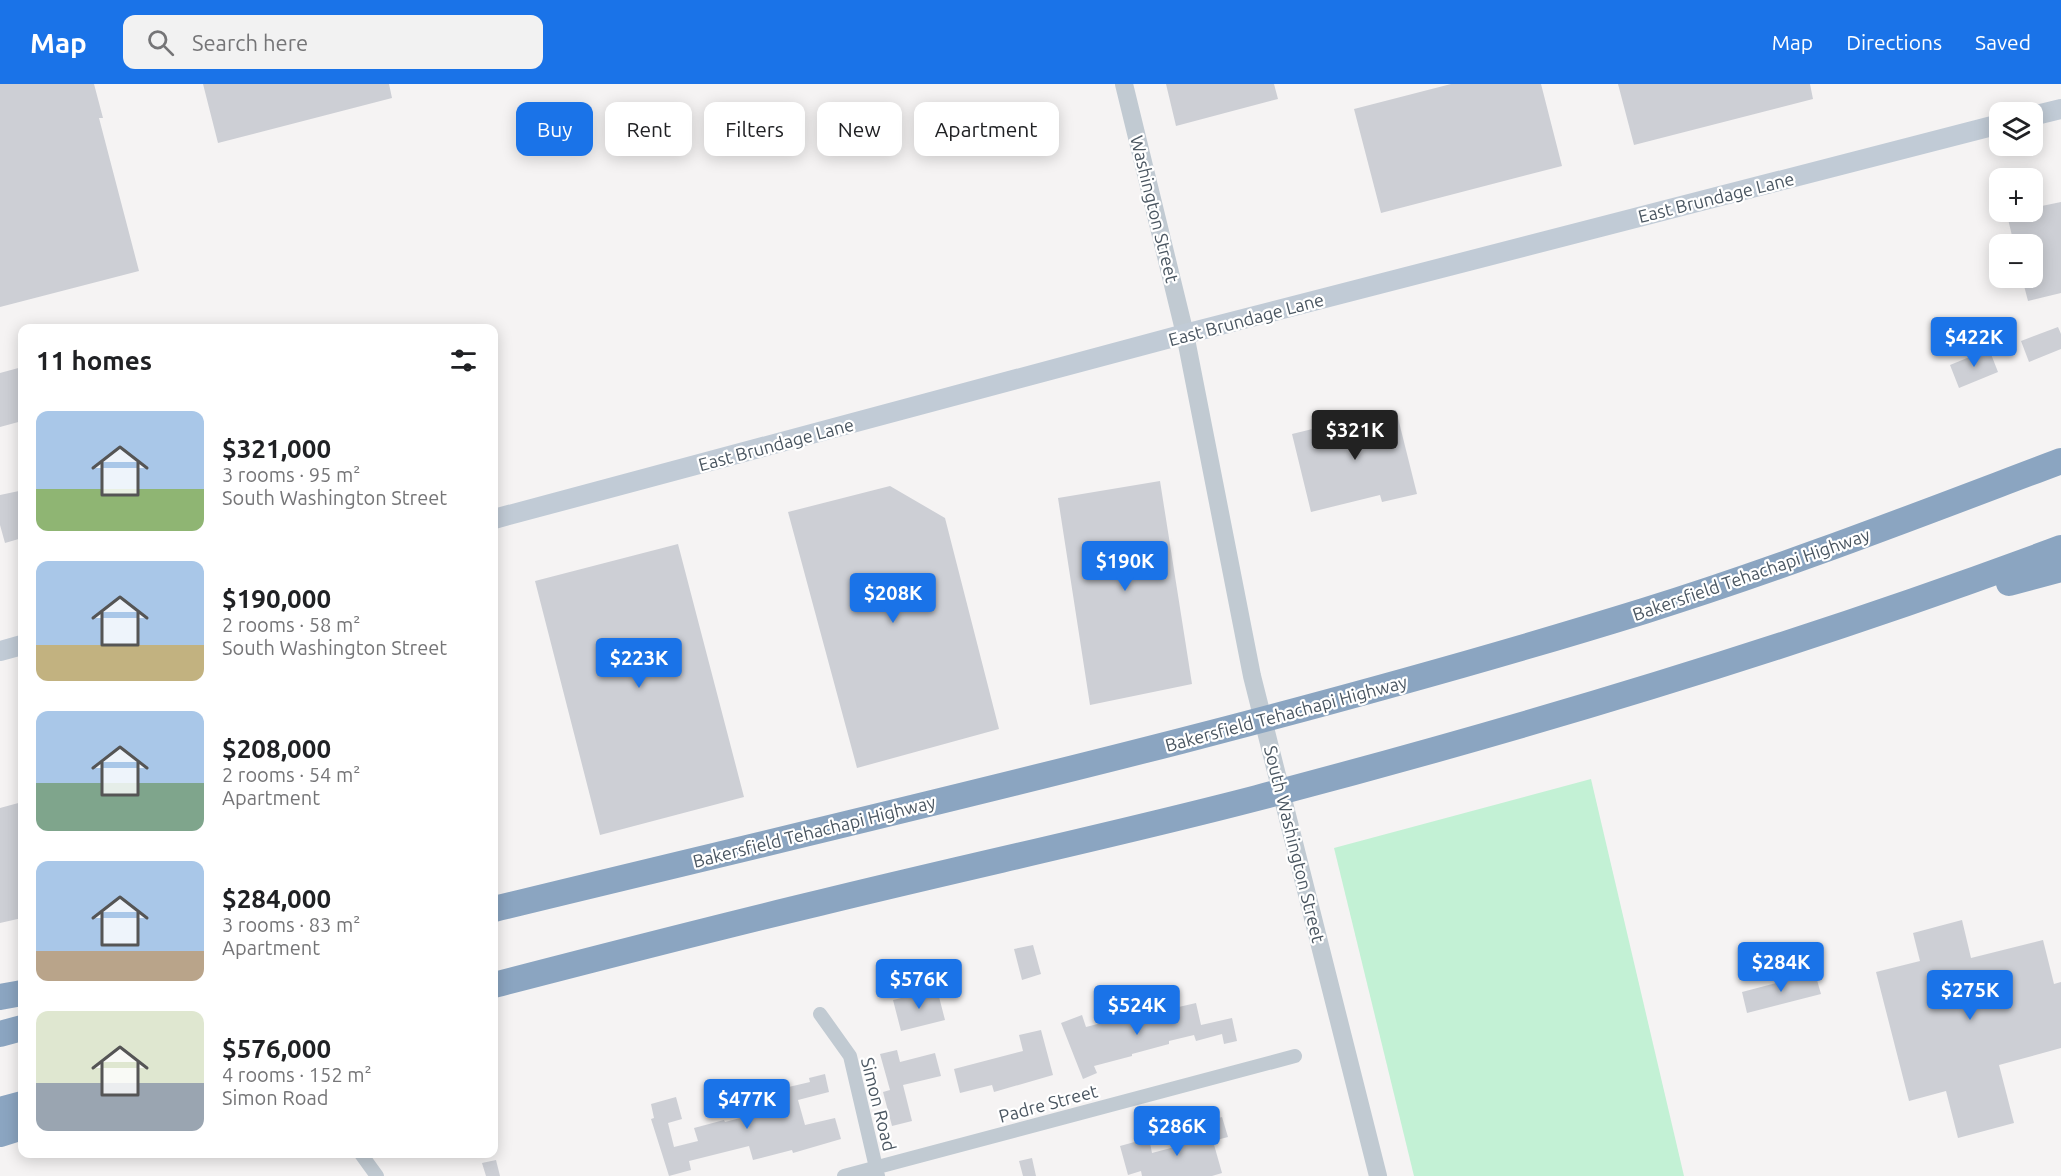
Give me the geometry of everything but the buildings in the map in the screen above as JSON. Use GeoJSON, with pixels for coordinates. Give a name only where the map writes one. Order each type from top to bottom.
{"type":"FeatureCollection","features":[{"type":"Feature","properties":{"kind":"highway","name":"Bakersfield Tehachapi Highway"},"geometry":{"type":"LineString","coordinates":[[498,908],[1216,733],[1463,665],[1790,563],[2061,462]]}},
{"type":"Feature","properties":{"kind":"highway"},"geometry":{"type":"LineString","coordinates":[[498,984],[816,903],[1223,807],[1475,739],[1690,676],[1895,608],[2061,548]]}},
{"type":"Feature","properties":{"kind":"highway"},"geometry":{"type":"LineString","coordinates":[[1895,608],[2014,582],[2061,569]]}},
{"type":"Feature","properties":{"kind":"highway"},"geometry":{"type":"LineString","coordinates":[[0,998],[18,994]]}},
{"type":"Feature","properties":{"kind":"highway"},"geometry":{"type":"LineString","coordinates":[[0,1034],[18,1029]]}},
{"type":"Feature","properties":{"kind":"highway"},"geometry":{"type":"LineString","coordinates":[[0,1110],[18,1105]]}},
{"type":"Feature","properties":{"kind":"highway"},"geometry":{"type":"LineString","coordinates":[[0,1134],[18,1128]]}},
{"type":"Feature","properties":{"kind":"main road"},"geometry":{"type":"LineString","coordinates":[[2043,113],[2061,109]]}},
{"type":"Feature","properties":{"kind":"main road","name":"East Brundage Lane"},"geometry":{"type":"LineString","coordinates":[[498,518],[1185,334],[1989,127]]}},
{"type":"Feature","properties":{"kind":"main road"},"geometry":{"type":"LineString","coordinates":[[0,651],[18,646]]}},
{"type":"Feature","properties":{"kind":"street","name":"Washington Street"},"geometry":{"type":"LineString","coordinates":[[1124,84],[1185,334]]}},
{"type":"Feature","properties":{"kind":"street","name":"South Washington Street"},"geometry":{"type":"LineString","coordinates":[[1185,334],[1252,676],[1378,1176]]}},
{"type":"Feature","properties":{"kind":"street","name":"Simon Road"},"geometry":{"type":"LineString","coordinates":[[820,1014],[850,1056],[877,1172]]}},
{"type":"Feature","properties":{"kind":"street","name":"Padre Street"},"geometry":{"type":"LineString","coordinates":[[844,1176],[877,1172],[1295,1056]]}},
{"type":"Feature","properties":{"kind":"street"},"geometry":{"type":"LineString","coordinates":[[364,1158],[377,1176]]}},
{"type":"Feature","properties":{"kind":"green space"},"geometry":{"type":"Polygon","coordinates":[[[1591,779],[1684,1176],[1414,1176],[1334,848],[1591,779]]]}}]}
